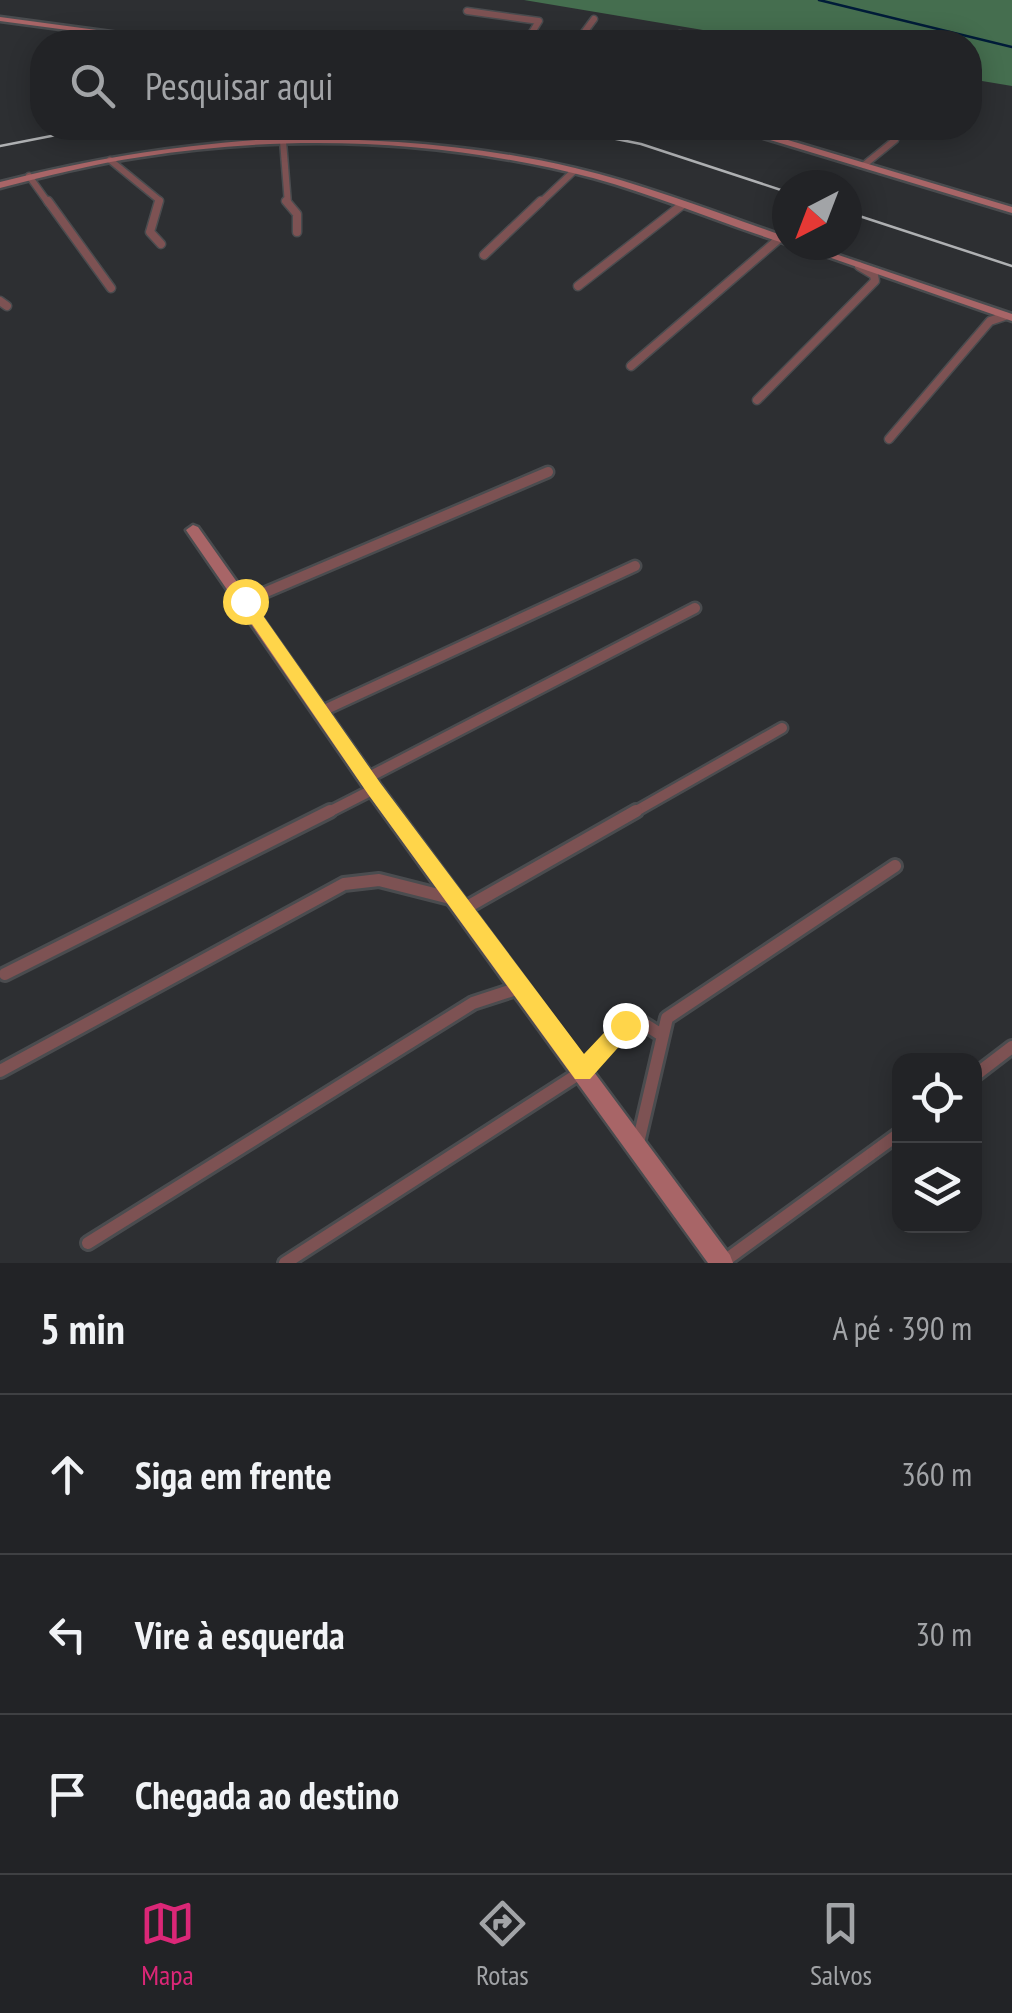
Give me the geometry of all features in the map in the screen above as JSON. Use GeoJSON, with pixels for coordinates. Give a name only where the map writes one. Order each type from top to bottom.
{"type":"FeatureCollection","features":[{"type":"Feature","properties":{"kind":"street"},"geometry":{"type":"LineString","coordinates":[[467,12],[538,20],[533,30]]}},
{"type":"Feature","properties":{"kind":"street"},"geometry":{"type":"LineString","coordinates":[[586,30],[594,19]]}},
{"type":"Feature","properties":{"kind":"street"},"geometry":{"type":"LineString","coordinates":[[0,21],[81,30]]}},
{"type":"Feature","properties":{"kind":"street"},"geometry":{"type":"LineString","coordinates":[[780,140],[1012,210]]}},
{"type":"Feature","properties":{"kind":"street"},"geometry":{"type":"LineString","coordinates":[[864,165],[895,140]]}},
{"type":"Feature","properties":{"kind":"street"},"geometry":{"type":"LineString","coordinates":[[283,141],[285,200],[297,214],[298,232]]}},
{"type":"Feature","properties":{"kind":"street"},"geometry":{"type":"LineString","coordinates":[[0,185],[110,160],[283,141],[410,143],[574,170],[772,236]]}},
{"type":"Feature","properties":{"kind":"street"},"geometry":{"type":"LineString","coordinates":[[110,160],[160,200],[150,232],[160,244]]}},
{"type":"Feature","properties":{"kind":"street"},"geometry":{"type":"LineString","coordinates":[[484,255],[574,170]]}},
{"type":"Feature","properties":{"kind":"street"},"geometry":{"type":"LineString","coordinates":[[28,176],[110,288]]}},
{"type":"Feature","properties":{"kind":"street"},"geometry":{"type":"LineString","coordinates":[[578,286],[682,205]]}},
{"type":"Feature","properties":{"kind":"street"},"geometry":{"type":"LineString","coordinates":[[631,366],[772,249]]}},
{"type":"Feature","properties":{"kind":"street"},"geometry":{"type":"LineString","coordinates":[[842,260],[988,315],[1009,317]]}},
{"type":"Feature","properties":{"kind":"street"},"geometry":{"type":"LineString","coordinates":[[758,400],[876,281],[874,274],[859,266]]}},
{"type":"Feature","properties":{"kind":"street"},"geometry":{"type":"LineString","coordinates":[[889,439],[988,315]]}},
{"type":"Feature","properties":{"kind":"street"},"geometry":{"type":"LineString","coordinates":[[245,601],[548,472]]}},
{"type":"Feature","properties":{"kind":"street"},"geometry":{"type":"LineString","coordinates":[[193,530],[458,905],[638,1143],[722,1263],[892,1139]]}},
{"type":"Feature","properties":{"kind":"street"},"geometry":{"type":"LineString","coordinates":[[320,712],[635,566]]}},
{"type":"Feature","properties":{"kind":"street"},"geometry":{"type":"LineString","coordinates":[[5,974],[695,608]]}},
{"type":"Feature","properties":{"kind":"street"},"geometry":{"type":"LineString","coordinates":[[0,1071],[344,884],[379,880],[458,905],[782,728]]}},
{"type":"Feature","properties":{"kind":"street"},"geometry":{"type":"LineString","coordinates":[[638,1143],[660,1034],[675,1010],[895,866]]}},
{"type":"Feature","properties":{"kind":"street"},"geometry":{"type":"LineString","coordinates":[[88,1243],[472,1003],[520,987]]}},
{"type":"Feature","properties":{"kind":"street"},"geometry":{"type":"LineString","coordinates":[[285,1263],[583,1071],[606,1050],[627,1022],[641,1022],[660,1034]]}},
{"type":"Feature","properties":{"kind":"street"},"geometry":{"type":"LineString","coordinates":[[982,1070],[1012,1047]]}},
{"type":"Feature","properties":{"kind":"green space"},"geometry":{"type":"Polygon","coordinates":[[[524,0],[1012,0],[1012,86],[982,81],[982,30],[703,30],[524,0]]]}},
{"type":"Feature","properties":{"kind":"waterway"},"geometry":{"type":"LineString","coordinates":[[819,0],[942,30]]}},
{"type":"Feature","properties":{"kind":"waterway"},"geometry":{"type":"LineString","coordinates":[[982,40],[1012,47]]}},
{"type":"Feature","properties":{"kind":"railway"},"geometry":{"type":"LineString","coordinates":[[0,146],[31,140]]}},
{"type":"Feature","properties":{"kind":"railway"},"geometry":{"type":"LineString","coordinates":[[621,140],[772,187]]}},
{"type":"Feature","properties":{"kind":"railway"},"geometry":{"type":"LineString","coordinates":[[862,217],[1012,266]]}},
{"type":"Feature","properties":{"kind":"route"},"geometry":{"type":"LineString","coordinates":[[245,601],[374,789],[583,1071],[625,1025]]}}]}
